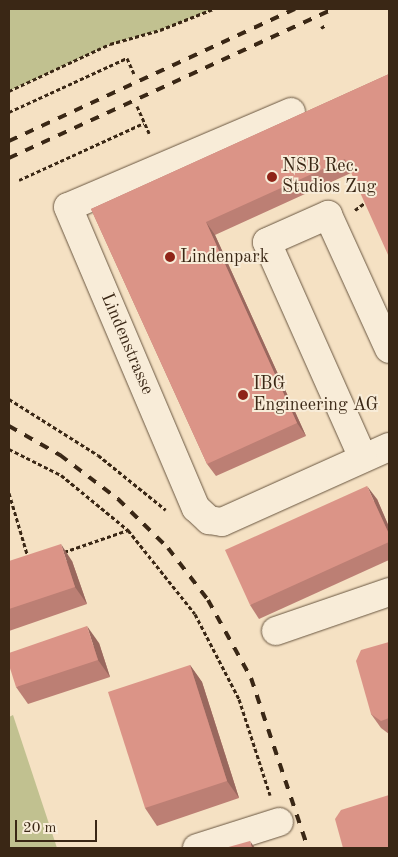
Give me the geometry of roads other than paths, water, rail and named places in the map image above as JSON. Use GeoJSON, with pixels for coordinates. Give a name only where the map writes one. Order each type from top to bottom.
{"type":"FeatureCollection","features":[{"type":"Feature","properties":{"kind":"street","name":"Lindenstrasse"},"geometry":{"type":"LineString","coordinates":[[291,112],[68,207],[196,508],[209,520],[222,522],[389,448]]}},
{"type":"Feature","properties":{"kind":"street"},"geometry":{"type":"LineString","coordinates":[[364,458],[267,242],[328,215],[389,349]]}},
{"type":"Feature","properties":{"kind":"street"},"geometry":{"type":"LineString","coordinates":[[276,631],[389,592]]}},
{"type":"Feature","properties":{"kind":"street"},"geometry":{"type":"LineString","coordinates":[[197,848],[278,822]]}},
{"type":"Feature","properties":{"kind":"railway"},"geometry":{"type":"LineString","coordinates":[[9,141],[295,9]]}},
{"type":"Feature","properties":{"kind":"railway"},"geometry":{"type":"LineString","coordinates":[[9,158],[333,9]]}},
{"type":"Feature","properties":{"kind":"railway"},"geometry":{"type":"LineString","coordinates":[[9,426],[60,455],[118,499],[168,548],[208,600],[251,678],[308,848]]}},
{"type":"Feature","properties":{"kind":"place","name":"NSB Rec. Studios Zug"},"geometry":{"type":"Point","coordinates":[272,177]}},
{"type":"Feature","properties":{"kind":"place","name":"Lindenpark"},"geometry":{"type":"Point","coordinates":[170,257]}},
{"type":"Feature","properties":{"kind":"place","name":"IBG Engineering AG"},"geometry":{"type":"Point","coordinates":[243,395]}}]}
